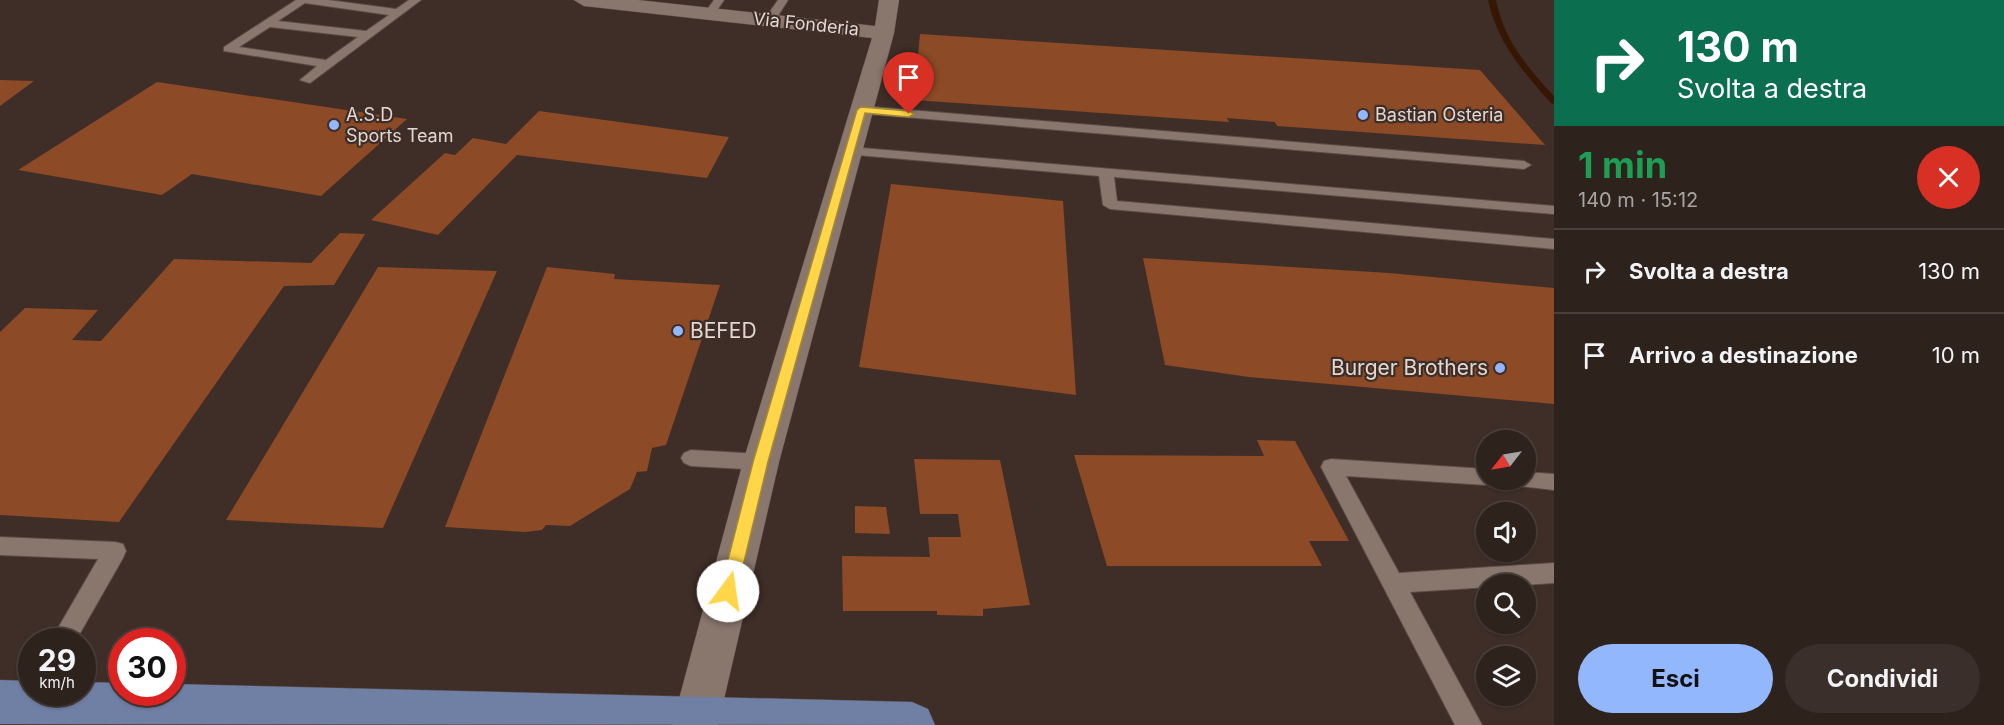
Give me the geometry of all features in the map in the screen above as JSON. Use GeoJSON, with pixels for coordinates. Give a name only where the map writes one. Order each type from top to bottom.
{"type":"FeatureCollection","features":[{"type":"Feature","properties":{"kind":"main road"},"geometry":{"type":"LineString","coordinates":[[96,705],[282,718],[912,725]]}},
{"type":"Feature","properties":{"kind":"street","name":"Via Fonderia"},"geometry":{"type":"LineString","coordinates":[[584,0],[714,7],[770,20],[884,33]]}},
{"type":"Feature","properties":{"kind":"street"},"geometry":{"type":"LineString","coordinates":[[695,723],[761,462],[884,33],[889,0]]}},
{"type":"Feature","properties":{"kind":"lane"},"geometry":{"type":"LineString","coordinates":[[328,64],[228,49],[304,0],[399,12]]}},
{"type":"Feature","properties":{"kind":"lane"},"geometry":{"type":"LineString","coordinates":[[306,80],[416,0]]}},
{"type":"Feature","properties":{"kind":"lane"},"geometry":{"type":"LineString","coordinates":[[770,20],[783,0]]}},
{"type":"Feature","properties":{"kind":"lane"},"geometry":{"type":"LineString","coordinates":[[268,23],[368,35]]}},
{"type":"Feature","properties":{"kind":"lane"},"geometry":{"type":"LineString","coordinates":[[861,110],[1524,165]]}},
{"type":"Feature","properties":{"kind":"lane"},"geometry":{"type":"LineString","coordinates":[[850,151],[1554,210]]}},
{"type":"Feature","properties":{"kind":"lane"},"geometry":{"type":"LineString","coordinates":[[1106,172],[1110,205],[1554,244]]}},
{"type":"Feature","properties":{"kind":"lane"},"geometry":{"type":"LineString","coordinates":[[691,458],[761,462]]}},
{"type":"Feature","properties":{"kind":"lane"},"geometry":{"type":"LineString","coordinates":[[1469,725],[1331,467],[1476,476]]}},
{"type":"Feature","properties":{"kind":"lane"},"geometry":{"type":"LineString","coordinates":[[1536,481],[1554,482]]}},
{"type":"Feature","properties":{"kind":"lane"},"geometry":{"type":"LineString","coordinates":[[0,546],[115,550],[70,628]]}},
{"type":"Feature","properties":{"kind":"lane"},"geometry":{"type":"LineString","coordinates":[[1393,583],[1554,573]]}},
{"type":"Feature","properties":{"kind":"building"},"geometry":{"type":"Polygon","coordinates":[[[920,34],[1480,70],[1545,145],[1277,126],[1275,122],[1227,118],[1229,122],[914,100],[920,34]]]}},
{"type":"Feature","properties":{"kind":"building"},"geometry":{"type":"Polygon","coordinates":[[[0,80],[34,81],[0,106],[0,80]]]}},
{"type":"Feature","properties":{"kind":"building"},"geometry":{"type":"Polygon","coordinates":[[[157,82],[407,119],[321,196],[192,174],[162,195],[18,170],[157,82]]]}},
{"type":"Feature","properties":{"kind":"building"},"geometry":{"type":"Polygon","coordinates":[[[539,111],[729,137],[707,178],[517,155],[438,235],[371,220],[445,153],[455,155],[473,138],[506,144],[539,111]]]}},
{"type":"Feature","properties":{"kind":"building"},"geometry":{"type":"Polygon","coordinates":[[[891,184],[1063,201],[1076,395],[859,367],[891,184]]]}},
{"type":"Feature","properties":{"kind":"building"},"geometry":{"type":"Polygon","coordinates":[[[340,233],[365,234],[334,285],[284,286],[119,522],[0,515],[0,332],[25,308],[98,310],[72,340],[101,341],[174,259],[311,263],[340,233]]]}},
{"type":"Feature","properties":{"kind":"building"},"geometry":{"type":"Polygon","coordinates":[[[1143,258],[1389,273],[1554,288],[1554,404],[1249,377],[1165,365],[1143,258]]]}},
{"type":"Feature","properties":{"kind":"building"},"geometry":{"type":"Polygon","coordinates":[[[378,267],[497,271],[383,528],[226,520],[378,267]]]}},
{"type":"Feature","properties":{"kind":"building"},"geometry":{"type":"Polygon","coordinates":[[[547,267],[615,274],[614,279],[720,285],[666,445],[652,448],[647,471],[637,472],[630,489],[570,526],[546,525],[542,530],[525,532],[445,527],[547,267]]]}},
{"type":"Feature","properties":{"kind":"building"},"geometry":{"type":"Polygon","coordinates":[[[1257,440],[1295,441],[1349,541],[1309,541],[1322,566],[1107,566],[1074,455],[1264,456],[1257,440]]]}},
{"type":"Feature","properties":{"kind":"building"},"geometry":{"type":"Polygon","coordinates":[[[914,459],[1000,460],[1030,605],[983,609],[983,616],[937,615],[937,611],[843,611],[842,556],[930,557],[928,537],[961,537],[958,514],[920,514],[914,459]]]}},
{"type":"Feature","properties":{"kind":"building"},"geometry":{"type":"Polygon","coordinates":[[[855,506],[886,507],[890,534],[855,533],[855,506]]]}},
{"type":"Feature","properties":{"kind":"waterway"},"geometry":{"type":"LineString","coordinates":[[1492,0],[1495,15],[1507,43],[1524,67],[1554,101]]}},
{"type":"Feature","properties":{"kind":"place","name":"Bastian Osteria"},"geometry":{"type":"Point","coordinates":[1363,115]}},
{"type":"Feature","properties":{"kind":"place","name":"A.S.D Sports Team"},"geometry":{"type":"Point","coordinates":[334,125]}},
{"type":"Feature","properties":{"kind":"place","name":"BEFED"},"geometry":{"type":"Point","coordinates":[678,331]}},
{"type":"Feature","properties":{"kind":"place","name":"Burger Brothers"},"geometry":{"type":"Point","coordinates":[1500,368]}},
{"type":"Feature","properties":{"kind":"route"},"geometry":{"type":"LineString","coordinates":[[728,591],[761,462],[861,110],[909,114]]}}]}
